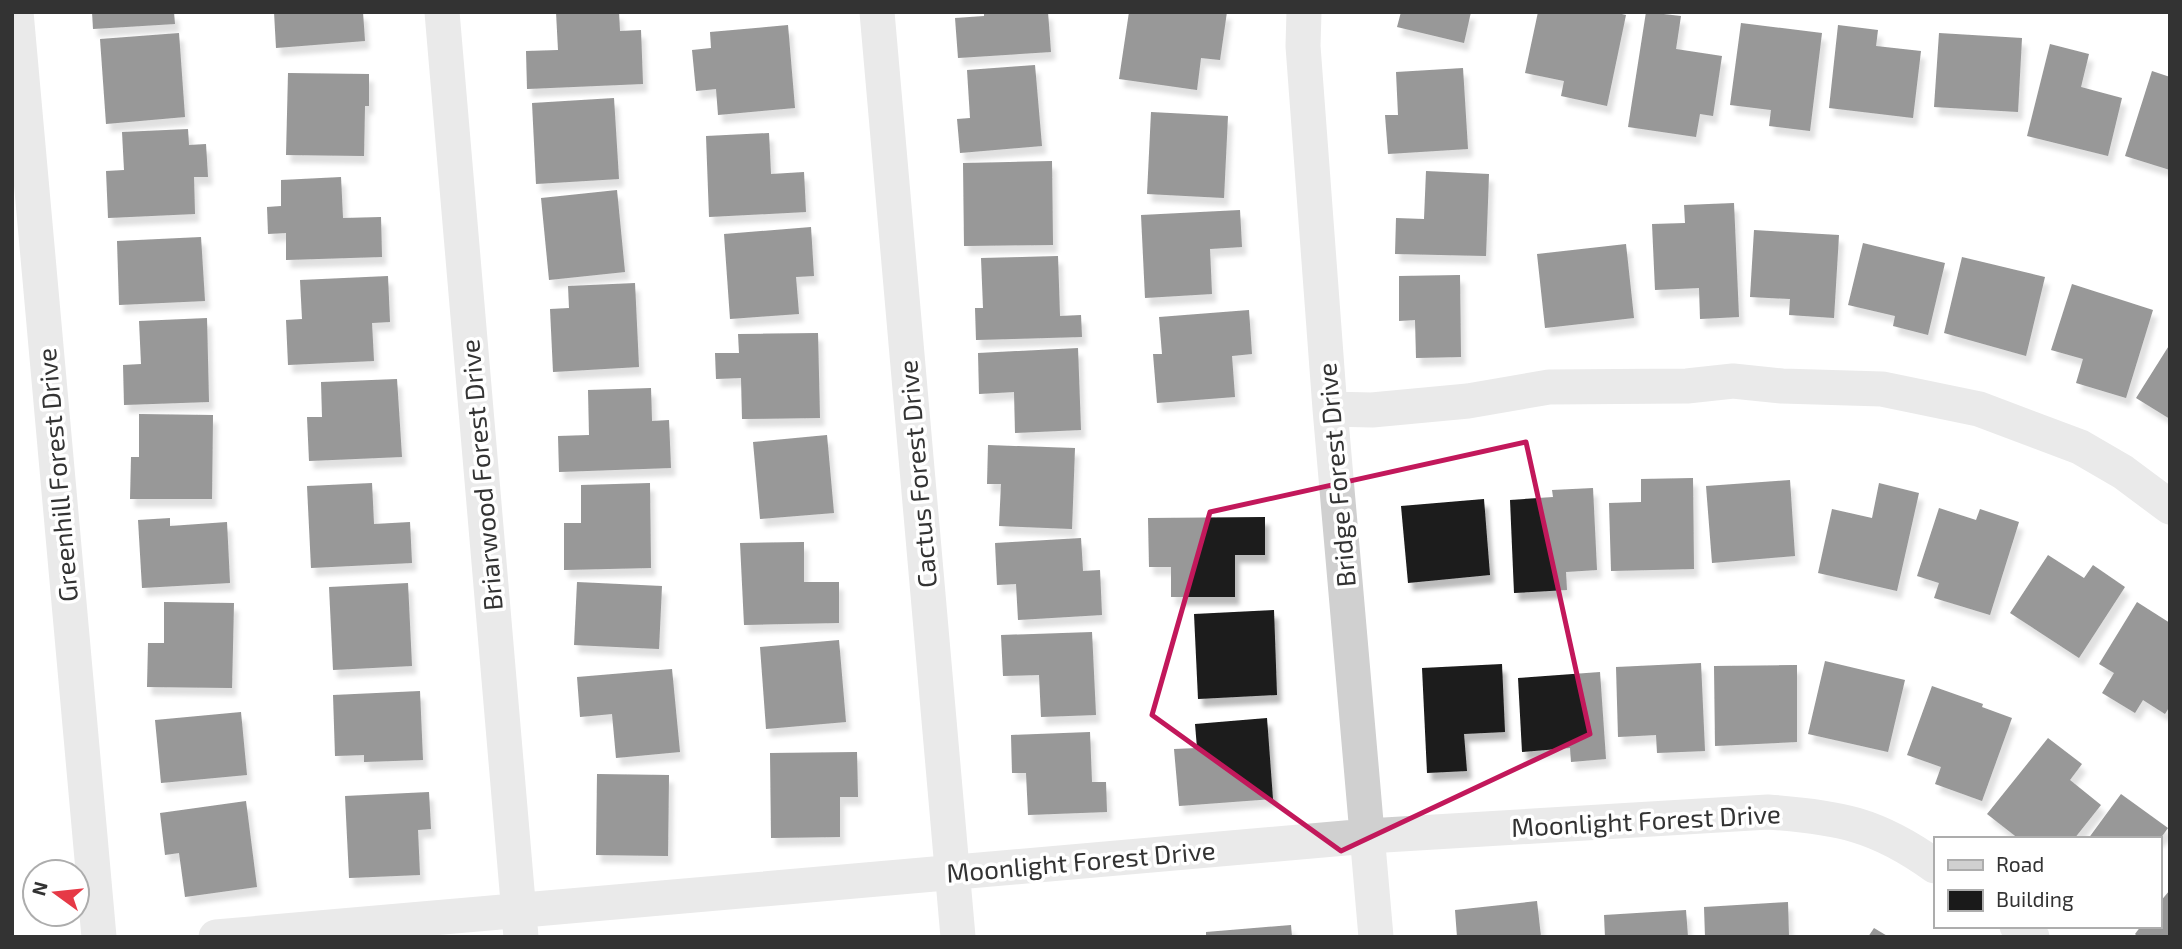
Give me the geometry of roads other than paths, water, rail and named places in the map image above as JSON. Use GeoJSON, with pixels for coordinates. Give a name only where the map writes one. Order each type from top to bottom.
{"type":"FeatureCollection","features":[{"type":"Feature","properties":{"kind":"street","name":"Greenhill Forest Drive"},"geometry":{"type":"LineString","coordinates":[[16,12],[99,937]]}},
{"type":"Feature","properties":{"kind":"street","name":"Briarwood Forest Drive"},"geometry":{"type":"LineString","coordinates":[[442,12],[520,924]]}},
{"type":"Feature","properties":{"kind":"street","name":"Cactus Forest Drive"},"geometry":{"type":"LineString","coordinates":[[877,12],[958,937]]}},
{"type":"Feature","properties":{"kind":"street","name":"Bridge Forest Drive"},"geometry":{"type":"LineString","coordinates":[[1304,12],[1303,46],[1331,408],[1376,937]]}},
{"type":"Feature","properties":{"kind":"street"},"geometry":{"type":"LineString","coordinates":[[1331,408],[1372,410],[1454,403],[1549,387],[1687,386],[1733,381],[1782,386],[1882,389],[1979,409],[2080,447],[2123,472],[2170,507]]}},
{"type":"Feature","properties":{"kind":"street","name":"Moonlight Forest Drive"},"geometry":{"type":"LineString","coordinates":[[216,937],[520,924],[953,873],[1368,836],[1768,812],[1831,819],[1877,831],[1906,845],[1934,865]]}}]}
